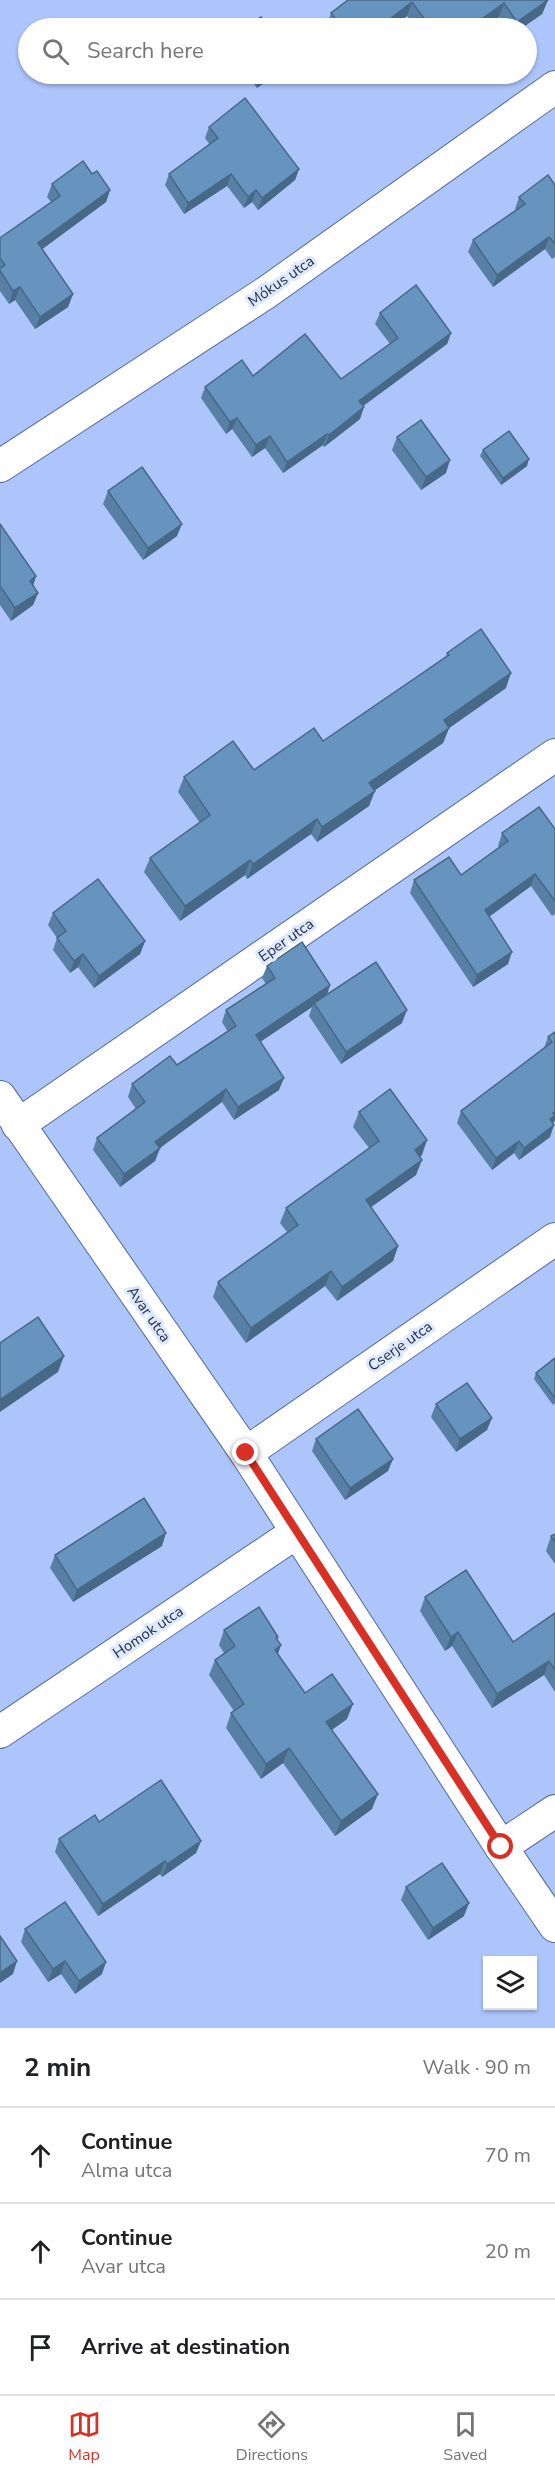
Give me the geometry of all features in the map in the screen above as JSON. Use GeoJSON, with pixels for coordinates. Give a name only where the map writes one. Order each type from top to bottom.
{"type":"FeatureCollection","features":[{"type":"Feature","properties":{"kind":"street","name":"Mókus utca"},"geometry":{"type":"LineString","coordinates":[[0,466],[267,292],[555,87]]}},
{"type":"Feature","properties":{"kind":"street","name":"Eper utca"},"geometry":{"type":"LineString","coordinates":[[18,1125],[555,755]]}},
{"type":"Feature","properties":{"kind":"street","name":"Avar utca"},"geometry":{"type":"LineString","coordinates":[[0,1097],[246,1453],[501,1847],[555,1926]]}},
{"type":"Feature","properties":{"kind":"street","name":"Cserje utca"},"geometry":{"type":"LineString","coordinates":[[246,1453],[555,1239]]}},
{"type":"Feature","properties":{"kind":"street","name":"Homok utca"},"geometry":{"type":"LineString","coordinates":[[0,1732],[297,1532]]}},
{"type":"Feature","properties":{"kind":"street"},"geometry":{"type":"LineString","coordinates":[[501,1847],[555,1811]]}},
{"type":"Feature","properties":{"kind":"building"},"geometry":{"type":"Polygon","coordinates":[[[348,0],[548,0],[523,18],[514,18],[504,3],[483,18],[424,18],[412,2],[391,18],[335,18],[331,13],[348,0]]]}},
{"type":"Feature","properties":{"kind":"building"},"geometry":{"type":"Polygon","coordinates":[[[245,98],[299,169],[262,198],[256,190],[248,197],[231,174],[188,203],[169,174],[218,138],[209,127],[245,98]]]}},
{"type":"Feature","properties":{"kind":"building"},"geometry":{"type":"Polygon","coordinates":[[[83,161],[92,174],[97,171],[110,190],[38,243],[73,294],[40,317],[20,287],[13,291],[0,271],[0,268],[5,265],[0,258],[0,238],[60,196],[52,184],[83,161]]]}},
{"type":"Feature","properties":{"kind":"building"},"geometry":{"type":"Polygon","coordinates":[[[548,175],[555,185],[555,244],[549,237],[497,275],[473,240],[525,204],[519,197],[548,175]]]}},
{"type":"Feature","properties":{"kind":"building"},"geometry":{"type":"Polygon","coordinates":[[[416,285],[451,333],[359,401],[364,407],[329,435],[327,434],[287,462],[270,436],[256,445],[237,418],[230,422],[205,387],[242,360],[253,376],[305,334],[341,379],[398,338],[380,313],[416,285]]]}},
{"type":"Feature","properties":{"kind":"building"},"geometry":{"type":"Polygon","coordinates":[[[421,420],[450,460],[426,477],[397,437],[421,420]]]}},
{"type":"Feature","properties":{"kind":"building"},"geometry":{"type":"Polygon","coordinates":[[[509,431],[529,459],[503,478],[483,450],[509,431]]]}},
{"type":"Feature","properties":{"kind":"building"},"geometry":{"type":"Polygon","coordinates":[[[142,467],[182,524],[148,548],[108,491],[142,467]]]}},
{"type":"Feature","properties":{"kind":"building"},"geometry":{"type":"Polygon","coordinates":[[[0,524],[36,576],[30,581],[38,593],[15,608],[0,586],[0,524]]]}},
{"type":"Feature","properties":{"kind":"building"},"geometry":{"type":"Polygon","coordinates":[[[481,629],[511,673],[444,720],[449,728],[369,783],[375,791],[322,827],[317,819],[253,864],[250,860],[185,906],[150,858],[210,815],[184,777],[233,741],[254,770],[314,728],[323,741],[449,655],[447,653],[481,629]]]}},
{"type":"Feature","properties":{"kind":"building"},"geometry":{"type":"Polygon","coordinates":[[[539,807],[555,829],[555,901],[535,874],[485,910],[512,952],[477,975],[414,880],[449,857],[461,875],[508,841],[502,833],[539,807]]]}},
{"type":"Feature","properties":{"kind":"building"},"geometry":{"type":"Polygon","coordinates":[[[98,879],[145,941],[99,976],[83,954],[74,961],[57,938],[66,931],[53,913],[98,879]]]}},
{"type":"Feature","properties":{"kind":"building"},"geometry":{"type":"Polygon","coordinates":[[[302,942],[330,985],[256,1035],[284,1078],[238,1107],[226,1089],[155,1142],[160,1148],[124,1174],[97,1138],[145,1102],[132,1084],[170,1056],[177,1065],[236,1026],[226,1010],[275,978],[267,966],[302,942]]]}},
{"type":"Feature","properties":{"kind":"building"},"geometry":{"type":"Polygon","coordinates":[[[376,962],[407,1010],[346,1052],[314,1003],[376,962]]]}},
{"type":"Feature","properties":{"kind":"building"},"geometry":{"type":"Polygon","coordinates":[[[555,1032],[555,1112],[553,1113],[555,1116],[550,1119],[554,1125],[524,1148],[519,1141],[496,1158],[461,1111],[552,1042],[548,1037],[555,1032]]]}},
{"type":"Feature","properties":{"kind":"building"},"geometry":{"type":"Polygon","coordinates":[[[390,1089],[427,1140],[415,1150],[422,1160],[366,1200],[398,1246],[342,1287],[331,1271],[251,1328],[218,1282],[298,1225],[286,1208],[379,1141],[359,1112],[390,1089]]]}},
{"type":"Feature","properties":{"kind":"building"},"geometry":{"type":"Polygon","coordinates":[[[38,1317],[64,1356],[0,1400],[0,1343],[38,1317]]]}},
{"type":"Feature","properties":{"kind":"building"},"geometry":{"type":"Polygon","coordinates":[[[555,1358],[555,1398],[536,1373],[555,1358]]]}},
{"type":"Feature","properties":{"kind":"building"},"geometry":{"type":"Polygon","coordinates":[[[467,1383],[492,1418],[460,1439],[436,1404],[467,1383]]]}},
{"type":"Feature","properties":{"kind":"building"},"geometry":{"type":"Polygon","coordinates":[[[358,1409],[393,1459],[350,1488],[316,1439],[358,1409]]]}},
{"type":"Feature","properties":{"kind":"building"},"geometry":{"type":"Polygon","coordinates":[[[144,1498],[166,1533],[77,1590],[55,1555],[144,1498]]]}},
{"type":"Feature","properties":{"kind":"building"},"geometry":{"type":"Polygon","coordinates":[[[466,1570],[513,1642],[555,1613],[555,1670],[549,1661],[497,1694],[458,1632],[451,1637],[425,1597],[466,1570]]]}},
{"type":"Feature","properties":{"kind":"building"},"geometry":{"type":"Polygon","coordinates":[[[259,1607],[281,1645],[275,1650],[305,1693],[332,1674],[353,1704],[326,1722],[378,1794],[341,1821],[289,1748],[266,1764],[231,1713],[244,1704],[215,1660],[235,1646],[224,1630],[259,1607]]]}},
{"type":"Feature","properties":{"kind":"building"},"geometry":{"type":"Polygon","coordinates":[[[161,1780],[201,1841],[167,1864],[165,1861],[103,1904],[59,1839],[95,1815],[99,1822],[161,1780]]]}},
{"type":"Feature","properties":{"kind":"building"},"geometry":{"type":"Polygon","coordinates":[[[442,1863],[469,1903],[433,1928],[406,1887],[442,1863]]]}},
{"type":"Feature","properties":{"kind":"building"},"geometry":{"type":"Polygon","coordinates":[[[65,1902],[106,1962],[79,1981],[65,1961],[53,1969],[25,1929],[65,1902]]]}},
{"type":"Feature","properties":{"kind":"building"},"geometry":{"type":"Polygon","coordinates":[[[0,1936],[17,1961],[0,1973],[0,1936]]]}},
{"type":"Feature","properties":{"kind":"route"},"geometry":{"type":"LineString","coordinates":[[246,1453],[501,1847]]}}]}
